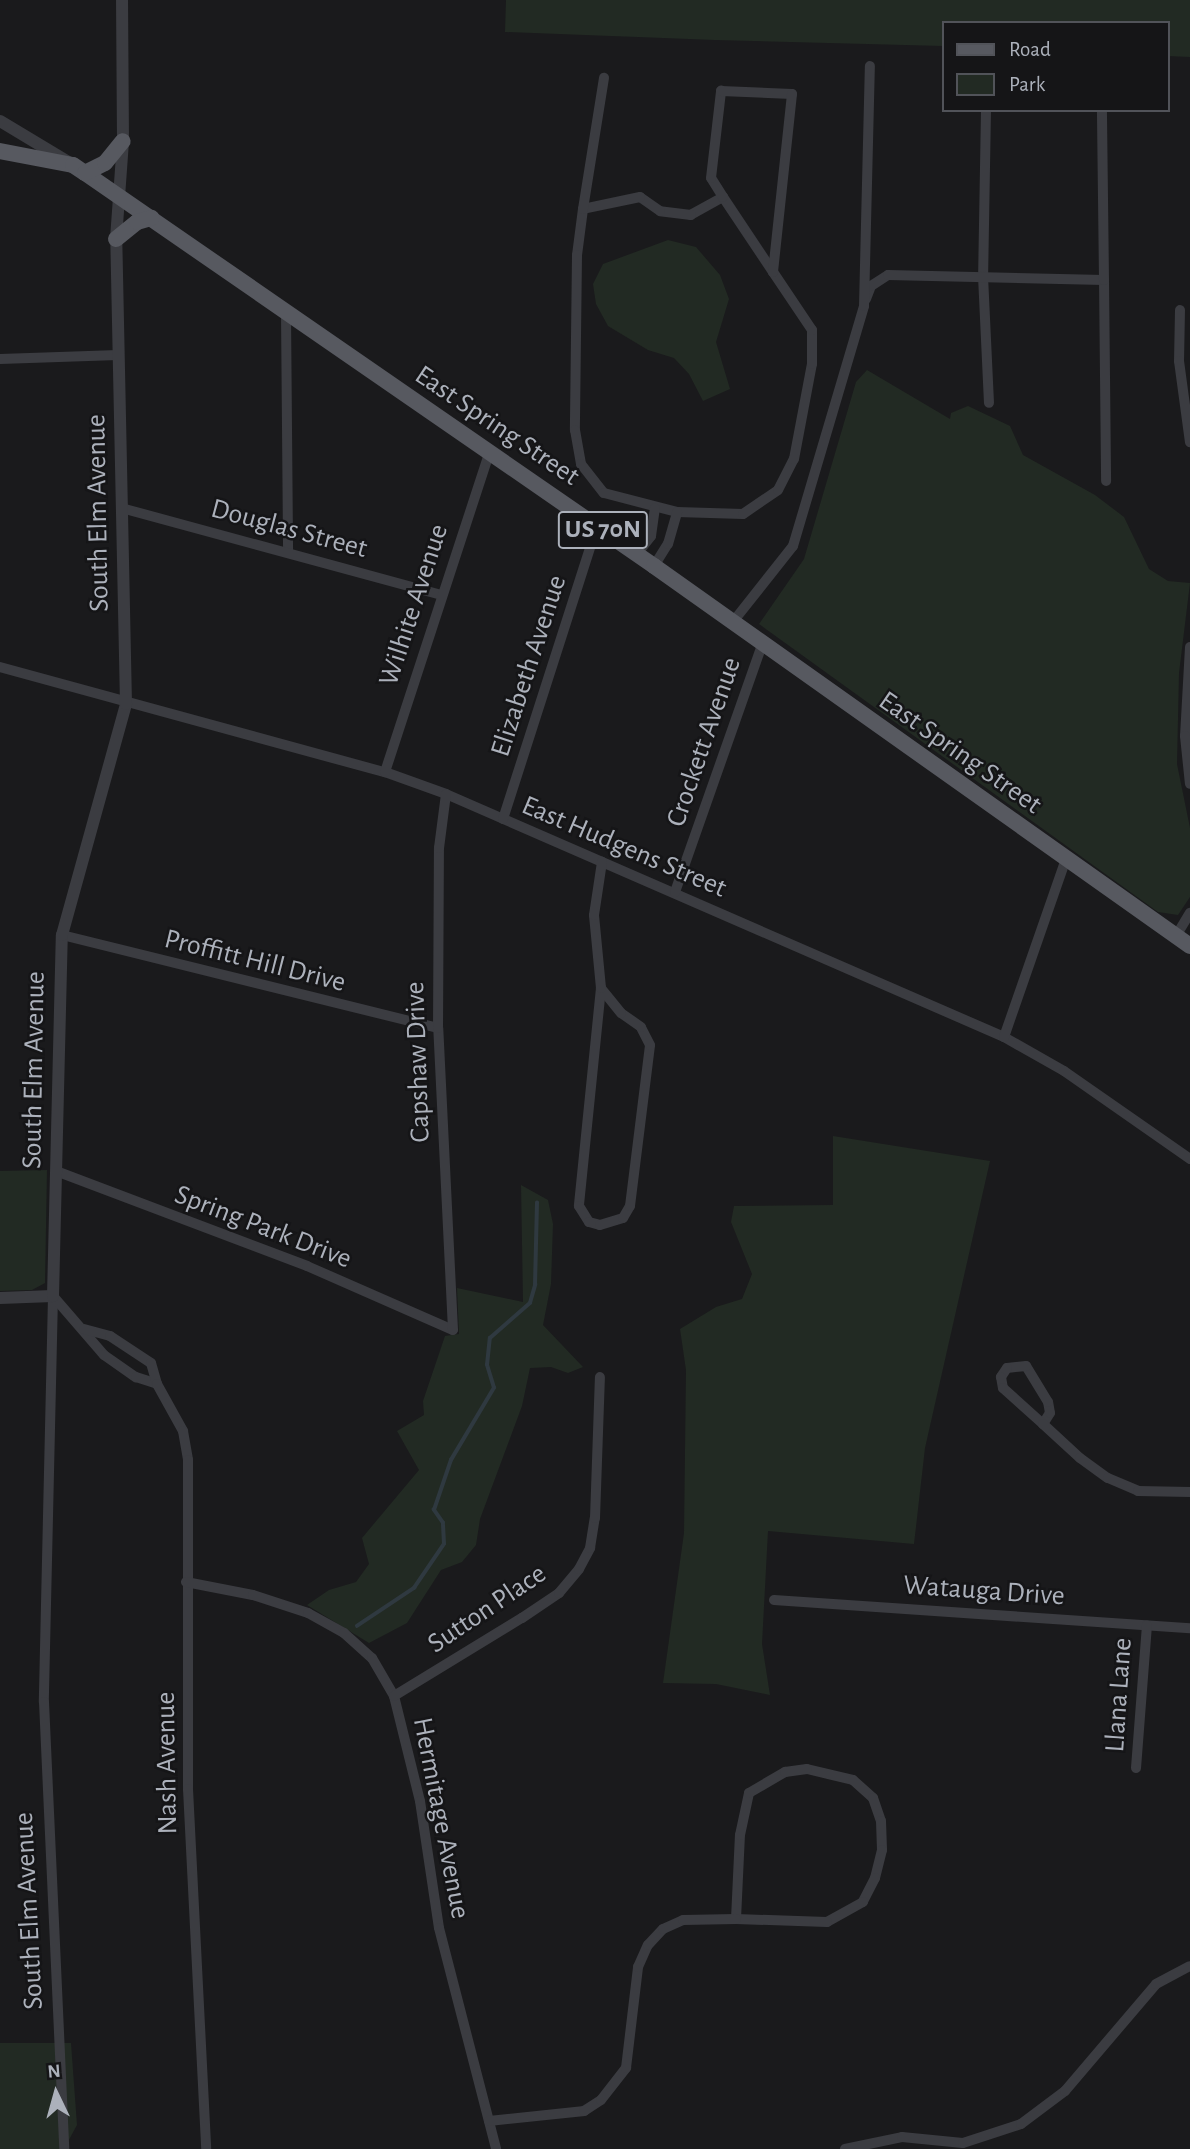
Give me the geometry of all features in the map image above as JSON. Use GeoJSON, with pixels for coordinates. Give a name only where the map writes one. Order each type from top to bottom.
{"type":"FeatureCollection","features":[{"type":"Feature","properties":{"kind":"main road"},"geometry":{"type":"LineString","coordinates":[[79,169],[105,163],[123,141]]}},
{"type":"Feature","properties":{"kind":"main road","name":"East Spring Street"},"geometry":{"type":"LineString","coordinates":[[0,151],[79,169],[597,526],[1190,946]]}},
{"type":"Feature","properties":{"kind":"main road"},"geometry":{"type":"LineString","coordinates":[[116,239],[137,222],[151,218]]}},
{"type":"Feature","properties":{"kind":"street","name":"South Elm Avenue"},"geometry":{"type":"LineString","coordinates":[[64,2149],[44,1702],[62,936],[126,704],[125,509],[116,239],[123,141],[122,0]]}},
{"type":"Feature","properties":{"kind":"street"},"geometry":{"type":"LineString","coordinates":[[863,306],[870,66]]}},
{"type":"Feature","properties":{"kind":"street"},"geometry":{"type":"LineString","coordinates":[[604,78],[583,209],[575,331],[575,430],[581,464],[604,493],[677,512],[750,512],[778,490],[794,459],[812,364],[812,330],[773,272],[723,197],[711,177],[721,91],[792,94],[773,272]]}},
{"type":"Feature","properties":{"kind":"street"},"geometry":{"type":"LineString","coordinates":[[986,112],[983,276],[989,403]]}},
{"type":"Feature","properties":{"kind":"street"},"geometry":{"type":"LineString","coordinates":[[1102,112],[1106,481]]}},
{"type":"Feature","properties":{"kind":"street"},"geometry":{"type":"LineString","coordinates":[[0,121],[79,169]]}},
{"type":"Feature","properties":{"kind":"street"},"geometry":{"type":"LineString","coordinates":[[583,209],[640,197],[660,211],[691,215],[723,197]]}},
{"type":"Feature","properties":{"kind":"street"},"geometry":{"type":"LineString","coordinates":[[732,623],[793,546],[871,286],[888,275],[1104,280]]}},
{"type":"Feature","properties":{"kind":"street"},"geometry":{"type":"LineString","coordinates":[[1180,310],[1179,361],[1190,442]]}},
{"type":"Feature","properties":{"kind":"street"},"geometry":{"type":"LineString","coordinates":[[286,313],[288,552]]}},
{"type":"Feature","properties":{"kind":"street"},"geometry":{"type":"LineString","coordinates":[[0,359],[118,355]]}},
{"type":"Feature","properties":{"kind":"street","name":"Wilhite Avenue"},"geometry":{"type":"LineString","coordinates":[[385,772],[488,453]]}},
{"type":"Feature","properties":{"kind":"street"},"geometry":{"type":"LineString","coordinates":[[637,554],[651,536],[655,508]]}},
{"type":"Feature","properties":{"kind":"street","name":"Douglas Street"},"geometry":{"type":"LineString","coordinates":[[125,509],[441,595]]}},
{"type":"Feature","properties":{"kind":"street"},"geometry":{"type":"LineString","coordinates":[[654,566],[668,544],[677,512]]}},
{"type":"Feature","properties":{"kind":"street","name":"Elizabeth Avenue"},"geometry":{"type":"LineString","coordinates":[[503,819],[597,526]]}},
{"type":"Feature","properties":{"kind":"street","name":"Crockett Avenue"},"geometry":{"type":"LineString","coordinates":[[675,892],[762,645]]}},
{"type":"Feature","properties":{"kind":"street"},"geometry":{"type":"LineString","coordinates":[[1190,647],[1185,736],[1190,784]]}},
{"type":"Feature","properties":{"kind":"street","name":"East Hudgens Street"},"geometry":{"type":"LineString","coordinates":[[0,667],[126,704],[385,772],[446,793],[1004,1037],[1063,1071],[1190,1159]]}},
{"type":"Feature","properties":{"kind":"street","name":"Capshaw Drive"},"geometry":{"type":"LineString","coordinates":[[446,793],[439,848],[439,1028],[453,1330]]}},
{"type":"Feature","properties":{"kind":"street"},"geometry":{"type":"LineString","coordinates":[[1004,1037],[1066,859]]}},
{"type":"Feature","properties":{"kind":"street"},"geometry":{"type":"LineString","coordinates":[[601,988],[621,1013],[641,1027],[650,1045],[630,1206],[623,1218],[600,1225],[589,1222],[579,1206],[601,988],[594,915],[602,862]]}},
{"type":"Feature","properties":{"kind":"street"},"geometry":{"type":"LineString","coordinates":[[1176,936],[1190,913]]}},
{"type":"Feature","properties":{"kind":"street","name":"Proffitt Hill Drive"},"geometry":{"type":"LineString","coordinates":[[62,936],[439,1028]]}},
{"type":"Feature","properties":{"kind":"street","name":"Spring Park Drive"},"geometry":{"type":"LineString","coordinates":[[56,1171],[307,1266],[453,1330]]}},
{"type":"Feature","properties":{"kind":"street"},"geometry":{"type":"LineString","coordinates":[[0,1298],[53,1296]]}},
{"type":"Feature","properties":{"kind":"street","name":"Nash Avenue"},"geometry":{"type":"LineString","coordinates":[[53,1296],[85,1329],[104,1355],[136,1377],[157,1384]]}},
{"type":"Feature","properties":{"kind":"street","name":"Nash Avenue"},"geometry":{"type":"LineString","coordinates":[[85,1329],[135,1349],[151,1363],[157,1384],[183,1431],[188,1460],[188,1789],[206,2149]]}},
{"type":"Feature","properties":{"kind":"street"},"geometry":{"type":"LineString","coordinates":[[1043,1424],[1050,1413],[1048,1402],[1026,1366],[1007,1368],[1001,1377],[1003,1388],[1043,1424],[1108,1478],[1138,1491],[1190,1492]]}},
{"type":"Feature","properties":{"kind":"street","name":"Sutton Place"},"geometry":{"type":"LineString","coordinates":[[394,1696],[559,1593],[579,1569],[590,1548],[595,1518],[600,1377]]}},
{"type":"Feature","properties":{"kind":"street","name":"Hermitage Avenue"},"geometry":{"type":"LineString","coordinates":[[186,1581],[253,1595],[320,1620],[344,1633],[372,1658],[394,1696],[420,1801],[439,1928],[496,2149]]}},
{"type":"Feature","properties":{"kind":"street","name":"Watauga Drive"},"geometry":{"type":"LineString","coordinates":[[774,1600],[1190,1628]]}},
{"type":"Feature","properties":{"kind":"street","name":"Llana Lane"},"geometry":{"type":"LineString","coordinates":[[1136,1768],[1147,1625]]}},
{"type":"Feature","properties":{"kind":"street"},"geometry":{"type":"LineString","coordinates":[[489,2121],[584,2111],[601,2100],[626,2068],[638,1967],[648,1945],[663,1929],[683,1920],[827,1922],[863,1902],[882,1850],[881,1821],[873,1798],[853,1780],[807,1769],[775,1776],[749,1793],[740,1835],[736,1919]]}},
{"type":"Feature","properties":{"kind":"street"},"geometry":{"type":"LineString","coordinates":[[845,2149],[902,2137],[963,2143],[1021,2124],[1065,2091],[1156,1984],[1190,1966]]}},
{"type":"Feature","properties":{"kind":"green space"},"geometry":{"type":"Polygon","coordinates":[[[506,0],[1190,0],[1190,57],[1169,56],[1169,21],[942,21],[942,46],[505,32],[506,0]]]}},
{"type":"Feature","properties":{"kind":"green space"},"geometry":{"type":"Polygon","coordinates":[[[668,240],[696,247],[720,275],[729,299],[716,342],[730,389],[703,401],[689,374],[674,358],[648,350],[608,326],[596,304],[593,284],[603,264],[668,240]]]}},
{"type":"Feature","properties":{"kind":"green space"},"geometry":{"type":"Polygon","coordinates":[[[867,370],[950,419],[951,413],[968,406],[1010,426],[1023,455],[1095,495],[1124,517],[1149,569],[1168,581],[1190,583],[1179,673],[1177,764],[1190,828],[1190,897],[1178,915],[1158,912],[759,624],[804,559],[856,382],[867,370]]]}},
{"type":"Feature","properties":{"kind":"green space"},"geometry":{"type":"Polygon","coordinates":[[[833,1136],[990,1161],[925,1448],[914,1544],[768,1531],[762,1644],[770,1695],[716,1684],[663,1683],[684,1533],[686,1370],[680,1329],[716,1307],[742,1299],[752,1274],[731,1222],[734,1206],[833,1205],[833,1136]]]}},
{"type":"Feature","properties":{"kind":"green space"},"geometry":{"type":"Polygon","coordinates":[[[47,1170],[45,1283],[32,1290],[0,1291],[0,1171],[47,1170]]]}},
{"type":"Feature","properties":{"kind":"green space"},"geometry":{"type":"Polygon","coordinates":[[[521,1185],[548,1200],[553,1224],[551,1284],[543,1325],[583,1367],[568,1373],[551,1367],[530,1368],[522,1406],[480,1519],[476,1545],[462,1562],[441,1570],[407,1623],[369,1643],[307,1605],[329,1590],[356,1582],[369,1564],[362,1538],[419,1470],[397,1431],[424,1415],[423,1401],[445,1336],[459,1334],[457,1288],[523,1302],[521,1185]]]}},
{"type":"Feature","properties":{"kind":"green space"},"geometry":{"type":"Polygon","coordinates":[[[0,2043],[71,2043],[77,2125],[64,2149],[0,2149],[0,2043]]]}},
{"type":"Feature","properties":{"kind":"waterway"},"geometry":{"type":"LineString","coordinates":[[357,1626],[414,1588],[444,1544],[443,1523],[434,1510],[451,1460],[494,1388],[487,1365],[490,1338],[530,1303],[535,1285],[537,1203]]}}]}
